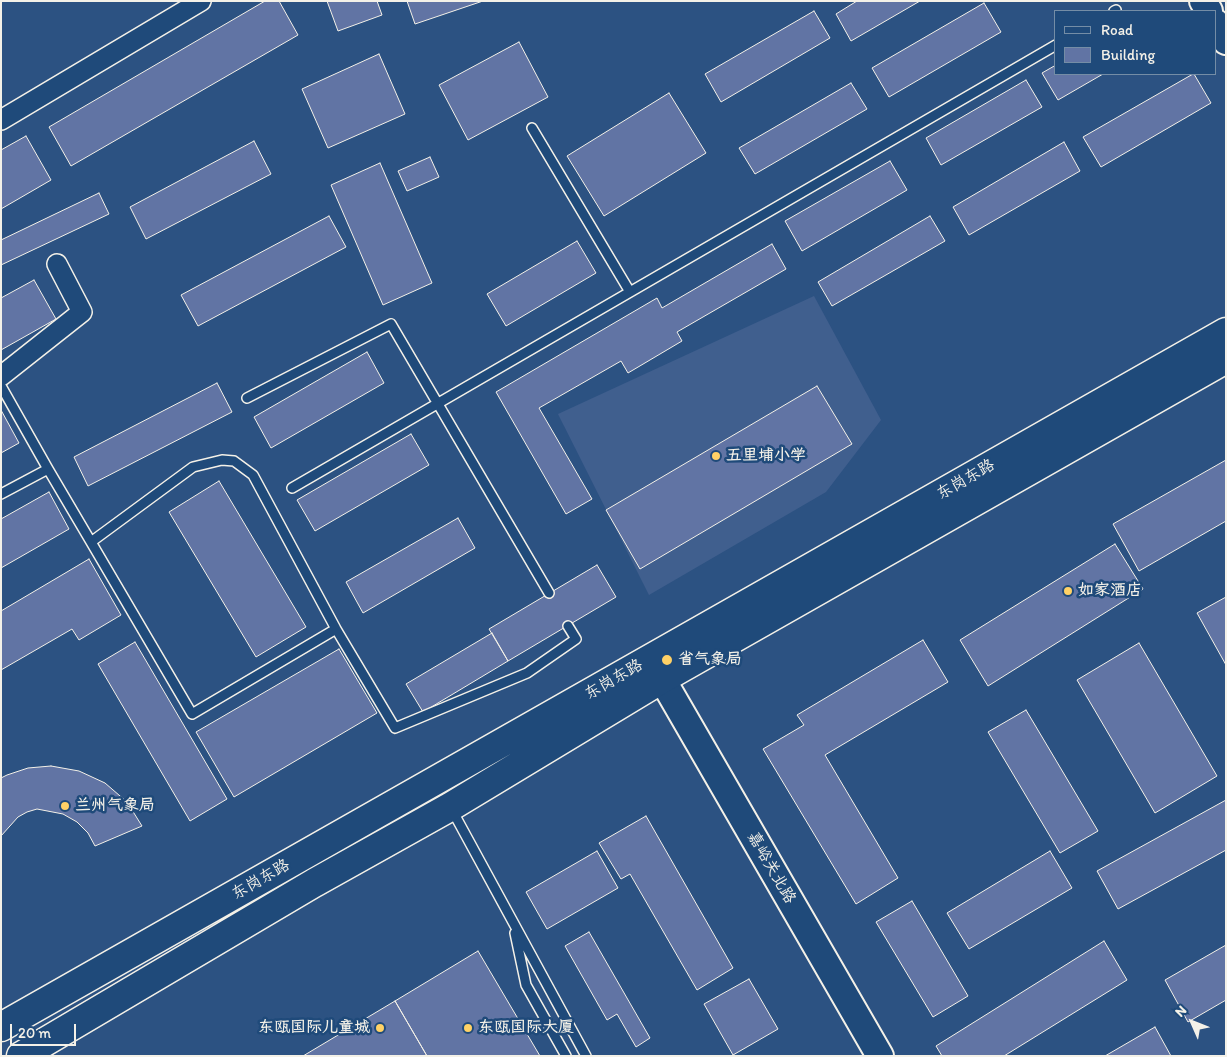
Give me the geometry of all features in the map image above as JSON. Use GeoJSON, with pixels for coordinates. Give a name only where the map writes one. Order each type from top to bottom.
{"type":"FeatureCollection","features":[{"type":"Feature","properties":{"kind":"main road"},"geometry":{"type":"LineString","coordinates":[[1217,25],[1226,41]]}},
{"type":"Feature","properties":{"kind":"main road","name":"东岗东路"},"geometry":{"type":"LineString","coordinates":[[21,1056],[314,884],[450,807],[656,669],[1226,332]]}},
{"type":"Feature","properties":{"kind":"main road","name":"东岗东路"},"geometry":{"type":"LineString","coordinates":[[1,1028],[1226,359]]}},
{"type":"Feature","properties":{"kind":"main road","name":"嘉峪关北路"},"geometry":{"type":"LineString","coordinates":[[656,669],[880,1056]]}},
{"type":"Feature","properties":{"kind":"street"},"geometry":{"type":"LineString","coordinates":[[1,120],[201,1]]}},
{"type":"Feature","properties":{"kind":"street"},"geometry":{"type":"LineString","coordinates":[[1,376],[82,312],[57,264]]}},
{"type":"Feature","properties":{"kind":"lane"},"geometry":{"type":"LineString","coordinates":[[292,488],[1054,46]]}},
{"type":"Feature","properties":{"kind":"lane"},"geometry":{"type":"LineString","coordinates":[[532,128],[630,292]]}},
{"type":"Feature","properties":{"kind":"lane"},"geometry":{"type":"LineString","coordinates":[[247,398],[391,324],[549,593]]}},
{"type":"Feature","properties":{"kind":"lane"},"geometry":{"type":"LineString","coordinates":[[1,386],[192,714],[336,628]]}},
{"type":"Feature","properties":{"kind":"lane"},"geometry":{"type":"LineString","coordinates":[[91,542],[193,467],[222,460],[234,462],[253,475],[336,628],[394,728],[527,673],[576,639],[568,626]]}},
{"type":"Feature","properties":{"kind":"lane"},"geometry":{"type":"LineString","coordinates":[[1,494],[48,469]]}},
{"type":"Feature","properties":{"kind":"lane"},"geometry":{"type":"LineString","coordinates":[[450,807],[586,1056]]}},
{"type":"Feature","properties":{"kind":"lane"},"geometry":{"type":"LineString","coordinates":[[514,924],[526,985],[566,1056]]}},
{"type":"Feature","properties":{"kind":"shaded area","name":"五里埔小学"},"geometry":{"type":"Polygon","coordinates":[[[814,296],[881,420],[826,492],[649,595],[558,414],[814,296]]]}},
{"type":"Feature","properties":{"kind":"building"},"geometry":{"type":"Polygon","coordinates":[[[265,1],[279,1],[298,35],[71,166],[49,127],[265,1]]]}},
{"type":"Feature","properties":{"kind":"building"},"geometry":{"type":"Polygon","coordinates":[[[327,1],[377,1],[382,15],[338,31],[327,1]]]}},
{"type":"Feature","properties":{"kind":"building"},"geometry":{"type":"Polygon","coordinates":[[[407,1],[483,1],[415,24],[407,1]]]}},
{"type":"Feature","properties":{"kind":"building"},"geometry":{"type":"Polygon","coordinates":[[[857,1],[920,1],[851,41],[836,14],[857,1]]]}},
{"type":"Feature","properties":{"kind":"building"},"geometry":{"type":"Polygon","coordinates":[[[984,3],[1001,32],[889,97],[872,68],[984,3]]]}},
{"type":"Feature","properties":{"kind":"building"},"geometry":{"type":"Polygon","coordinates":[[[814,11],[830,38],[721,102],[705,74],[814,11]]]}},
{"type":"Feature","properties":{"kind":"building"},"geometry":{"type":"Polygon","coordinates":[[[519,42],[548,97],[468,140],[439,85],[519,42]]]}},
{"type":"Feature","properties":{"kind":"building"},"geometry":{"type":"Polygon","coordinates":[[[379,54],[405,114],[328,148],[302,89],[379,54]]]}},
{"type":"Feature","properties":{"kind":"building"},"geometry":{"type":"Polygon","coordinates":[[[1054,66],[1054,75],[1101,75],[1058,100],[1042,73],[1054,66]]]}},
{"type":"Feature","properties":{"kind":"building"},"geometry":{"type":"Polygon","coordinates":[[[1191,75],[1195,75],[1211,103],[1101,167],[1083,137],[1191,75]]]}},
{"type":"Feature","properties":{"kind":"building"},"geometry":{"type":"Polygon","coordinates":[[[1026,80],[1042,107],[941,165],[926,138],[1026,80]]]}},
{"type":"Feature","properties":{"kind":"building"},"geometry":{"type":"Polygon","coordinates":[[[851,83],[867,109],[755,174],[739,148],[851,83]]]}},
{"type":"Feature","properties":{"kind":"building"},"geometry":{"type":"Polygon","coordinates":[[[669,93],[706,153],[604,216],[567,156],[669,93]]]}},
{"type":"Feature","properties":{"kind":"building"},"geometry":{"type":"Polygon","coordinates":[[[26,136],[51,180],[1,209],[1,150],[26,136]]]}},
{"type":"Feature","properties":{"kind":"building"},"geometry":{"type":"Polygon","coordinates":[[[254,141],[271,174],[146,239],[130,207],[254,141]]]}},
{"type":"Feature","properties":{"kind":"building"},"geometry":{"type":"Polygon","coordinates":[[[1064,142],[1080,171],[969,235],[953,207],[1064,142]]]}},
{"type":"Feature","properties":{"kind":"building"},"geometry":{"type":"Polygon","coordinates":[[[430,157],[439,177],[407,191],[398,171],[430,157]]]}},
{"type":"Feature","properties":{"kind":"building"},"geometry":{"type":"Polygon","coordinates":[[[890,161],[907,190],[802,251],[785,221],[890,161]]]}},
{"type":"Feature","properties":{"kind":"building"},"geometry":{"type":"Polygon","coordinates":[[[380,163],[432,283],[383,305],[331,185],[380,163]]]}},
{"type":"Feature","properties":{"kind":"building"},"geometry":{"type":"Polygon","coordinates":[[[99,193],[109,214],[1,265],[1,240],[99,193]]]}},
{"type":"Feature","properties":{"kind":"building"},"geometry":{"type":"Polygon","coordinates":[[[329,216],[346,247],[198,326],[181,295],[329,216]]]}},
{"type":"Feature","properties":{"kind":"building"},"geometry":{"type":"Polygon","coordinates":[[[930,216],[945,241],[832,306],[818,282],[930,216]]]}},
{"type":"Feature","properties":{"kind":"building"},"geometry":{"type":"Polygon","coordinates":[[[577,241],[596,273],[506,326],[487,294],[577,241]]]}},
{"type":"Feature","properties":{"kind":"building"},"geometry":{"type":"Polygon","coordinates":[[[772,244],[786,269],[677,332],[682,341],[628,373],[621,361],[539,408],[592,499],[566,514],[496,392],[657,298],[662,308],[772,244]]]}},
{"type":"Feature","properties":{"kind":"building"},"geometry":{"type":"Polygon","coordinates":[[[34,280],[56,319],[1,350],[1,298],[34,280]]]}},
{"type":"Feature","properties":{"kind":"building"},"geometry":{"type":"Polygon","coordinates":[[[367,352],[384,383],[271,448],[254,417],[367,352]]]}},
{"type":"Feature","properties":{"kind":"building"},"geometry":{"type":"Polygon","coordinates":[[[217,383],[232,412],[88,486],[74,457],[217,383]]]}},
{"type":"Feature","properties":{"kind":"building"},"geometry":{"type":"Polygon","coordinates":[[[817,386],[852,444],[640,569],[606,510],[817,386]]]}},
{"type":"Feature","properties":{"kind":"building"},"geometry":{"type":"Polygon","coordinates":[[[1,410],[19,443],[1,453],[1,410]]]}},
{"type":"Feature","properties":{"kind":"building"},"geometry":{"type":"Polygon","coordinates":[[[411,434],[429,465],[315,531],[297,500],[411,434]]]}},
{"type":"Feature","properties":{"kind":"building"},"geometry":{"type":"Polygon","coordinates":[[[1226,460],[1226,521],[1139,571],[1113,524],[1226,460]]]}},
{"type":"Feature","properties":{"kind":"building"},"geometry":{"type":"Polygon","coordinates":[[[219,481],[306,627],[256,657],[169,512],[219,481]]]}},
{"type":"Feature","properties":{"kind":"building"},"geometry":{"type":"Polygon","coordinates":[[[49,492],[69,529],[1,568],[1,519],[49,492]]]}},
{"type":"Feature","properties":{"kind":"building"},"geometry":{"type":"Polygon","coordinates":[[[458,518],[475,548],[363,613],[346,582],[458,518]]]}},
{"type":"Feature","properties":{"kind":"building"},"geometry":{"type":"Polygon","coordinates":[[[1115,544],[1143,589],[988,686],[960,640],[1115,544]]]}},
{"type":"Feature","properties":{"kind":"building"},"geometry":{"type":"Polygon","coordinates":[[[89,559],[121,615],[79,640],[72,629],[1,670],[1,611],[89,559]]]}},
{"type":"Feature","properties":{"kind":"building"},"geometry":{"type":"Polygon","coordinates":[[[597,565],[616,597],[508,661],[489,629],[597,565]]]}},
{"type":"Feature","properties":{"kind":"building"},"geometry":{"type":"Polygon","coordinates":[[[1226,597],[1226,665],[1197,613],[1226,597]]]}},
{"type":"Feature","properties":{"kind":"building"},"geometry":{"type":"Polygon","coordinates":[[[492,633],[508,661],[423,712],[406,684],[492,633]]]}},
{"type":"Feature","properties":{"kind":"building"},"geometry":{"type":"Polygon","coordinates":[[[923,640],[948,682],[825,755],[898,878],[856,904],[763,749],[804,725],[797,715],[923,640]]]}},
{"type":"Feature","properties":{"kind":"building"},"geometry":{"type":"Polygon","coordinates":[[[135,642],[227,799],[190,821],[98,664],[135,642]]]}},
{"type":"Feature","properties":{"kind":"building"},"geometry":{"type":"Polygon","coordinates":[[[1139,643],[1217,776],[1155,813],[1077,680],[1139,643]]]}},
{"type":"Feature","properties":{"kind":"building"},"geometry":{"type":"Polygon","coordinates":[[[339,649],[377,713],[234,797],[196,732],[339,649]]]}},
{"type":"Feature","properties":{"kind":"building"},"geometry":{"type":"Polygon","coordinates":[[[1026,710],[1098,831],[1060,853],[988,732],[1026,710]]]}},
{"type":"Feature","properties":{"kind":"building","name":"兰州气象局"},"geometry":{"type":"Polygon","coordinates":[[[51,766],[79,771],[105,783],[127,802],[142,826],[95,846],[88,833],[77,822],[63,814],[37,809],[18,817],[1,836],[1,778],[28,768],[51,766]]]}},
{"type":"Feature","properties":{"kind":"building"},"geometry":{"type":"Polygon","coordinates":[[[1226,800],[1226,850],[1118,909],[1097,871],[1226,800]]]}},
{"type":"Feature","properties":{"kind":"building"},"geometry":{"type":"Polygon","coordinates":[[[646,816],[733,968],[697,990],[630,874],[621,879],[599,843],[646,816]]]}},
{"type":"Feature","properties":{"kind":"building"},"geometry":{"type":"Polygon","coordinates":[[[597,851],[618,888],[547,929],[526,892],[597,851]]]}},
{"type":"Feature","properties":{"kind":"building"},"geometry":{"type":"Polygon","coordinates":[[[1050,851],[1072,888],[969,949],[947,913],[1050,851]]]}},
{"type":"Feature","properties":{"kind":"building"},"geometry":{"type":"Polygon","coordinates":[[[912,901],[968,996],[933,1017],[876,922],[912,901]]]}},
{"type":"Feature","properties":{"kind":"building"},"geometry":{"type":"Polygon","coordinates":[[[589,932],[650,1038],[636,1047],[617,1014],[607,1020],[565,946],[589,932]]]}},
{"type":"Feature","properties":{"kind":"building"},"geometry":{"type":"Polygon","coordinates":[[[1104,941],[1127,980],[1004,1056],[942,1056],[936,1046],[1104,941]]]}},
{"type":"Feature","properties":{"kind":"building"},"geometry":{"type":"Polygon","coordinates":[[[1226,945],[1226,1000],[1188,1022],[1165,980],[1226,945]]]}},
{"type":"Feature","properties":{"kind":"building","name":"东瓯国际大厦"},"geometry":{"type":"Polygon","coordinates":[[[478,951],[540,1056],[427,1056],[395,1001],[478,951]]]}},
{"type":"Feature","properties":{"kind":"building"},"geometry":{"type":"Polygon","coordinates":[[[749,979],[778,1029],[733,1055],[704,1004],[749,979]]]}},
{"type":"Feature","properties":{"kind":"building","name":"东瓯国际儿童城"},"geometry":{"type":"Polygon","coordinates":[[[395,1001],[427,1056],[303,1056],[395,1001]]]}},
{"type":"Feature","properties":{"kind":"building"},"geometry":{"type":"Polygon","coordinates":[[[1155,1027],[1171,1056],[1105,1056],[1155,1027]]]}},
{"type":"Feature","properties":{"kind":"place","name":"五里埔小学"},"geometry":{"type":"Point","coordinates":[716,456]}},
{"type":"Feature","properties":{"kind":"place","name":"如家酒店"},"geometry":{"type":"Point","coordinates":[1068,591]}},
{"type":"Feature","properties":{"kind":"place","name":"省气象局"},"geometry":{"type":"Point","coordinates":[667,660]}},
{"type":"Feature","properties":{"kind":"place","name":"兰州气象局"},"geometry":{"type":"Point","coordinates":[65,806]}},
{"type":"Feature","properties":{"kind":"place","name":"东瓯国际儿童城"},"geometry":{"type":"Point","coordinates":[380,1028]}},
{"type":"Feature","properties":{"kind":"place","name":"东瓯国际大厦"},"geometry":{"type":"Point","coordinates":[468,1028]}}]}
